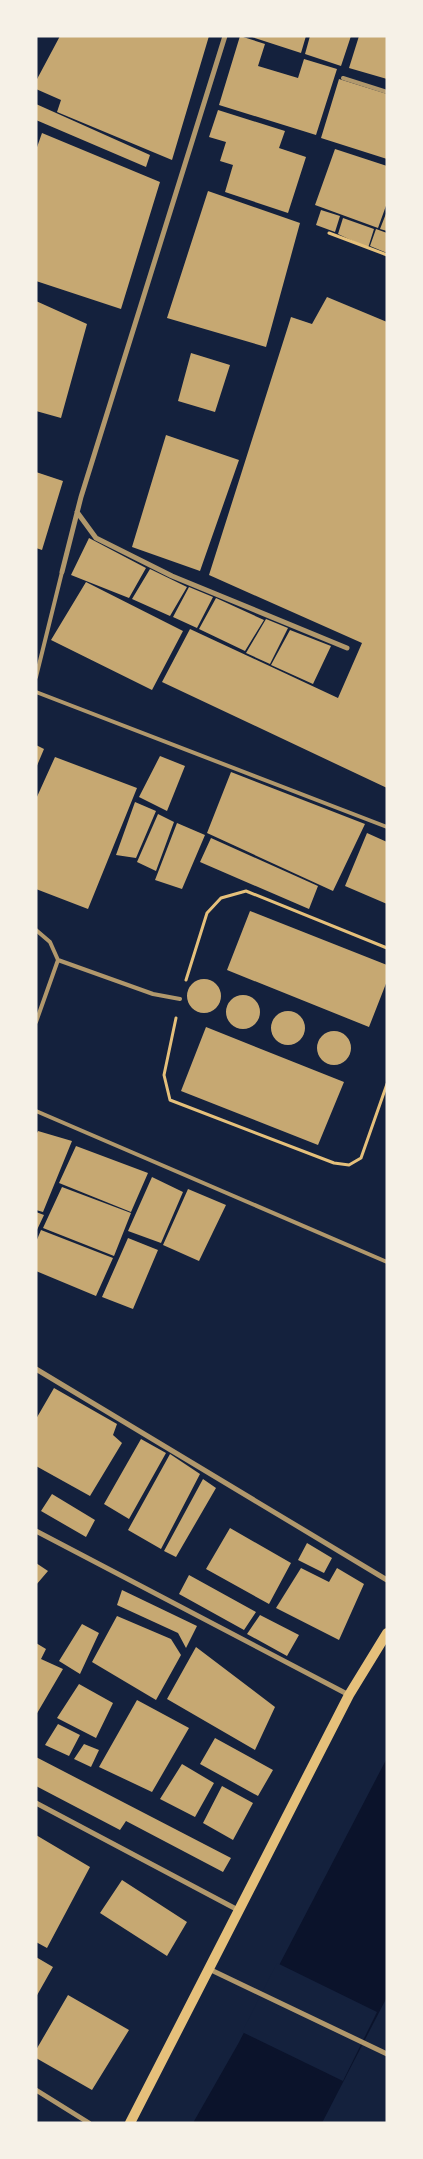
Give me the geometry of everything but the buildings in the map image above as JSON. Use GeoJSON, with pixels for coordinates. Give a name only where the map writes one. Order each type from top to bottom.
{"type":"FeatureCollection","features":[{"type":"Feature","properties":{"kind":"main road"},"geometry":{"type":"LineString","coordinates":[[130,2123],[349,1695],[387,1633]]}},
{"type":"Feature","properties":{"kind":"street"},"geometry":{"type":"LineString","coordinates":[[62,572],[77,512],[225,36]]}},
{"type":"Feature","properties":{"kind":"street"},"geometry":{"type":"LineString","coordinates":[[77,512],[96,538],[172,576],[347,648]]}},
{"type":"Feature","properties":{"kind":"street"},"geometry":{"type":"LineString","coordinates":[[36,1369],[387,1580]]}},
{"type":"Feature","properties":{"kind":"street"},"geometry":{"type":"LineString","coordinates":[[36,1531],[349,1695]]}},
{"type":"Feature","properties":{"kind":"street"},"geometry":{"type":"LineString","coordinates":[[36,1803],[238,1910]]}},
{"type":"Feature","properties":{"kind":"street"},"geometry":{"type":"LineString","coordinates":[[208,1969],[387,2054]]}},
{"type":"Feature","properties":{"kind":"street"},"geometry":{"type":"LineString","coordinates":[[36,2090],[90,2123]]}},
{"type":"Feature","properties":{"kind":"lane"},"geometry":{"type":"LineString","coordinates":[[343,78],[387,92]]}},
{"type":"Feature","properties":{"kind":"lane"},"geometry":{"type":"LineString","coordinates":[[36,677],[62,572]]}},
{"type":"Feature","properties":{"kind":"lane"},"geometry":{"type":"LineString","coordinates":[[36,692],[387,827]]}},
{"type":"Feature","properties":{"kind":"lane"},"geometry":{"type":"LineString","coordinates":[[36,930],[50,942],[58,960],[36,1022]]}},
{"type":"Feature","properties":{"kind":"lane"},"geometry":{"type":"LineString","coordinates":[[58,960],[153,994],[180,999]]}},
{"type":"Feature","properties":{"kind":"lane"},"geometry":{"type":"LineString","coordinates":[[36,1111],[387,1262]]}},
{"type":"Feature","properties":{"kind":"path"},"geometry":{"type":"LineString","coordinates":[[329,233],[387,255]]}},
{"type":"Feature","properties":{"kind":"path"},"geometry":{"type":"LineString","coordinates":[[387,948],[246,891],[221,898],[207,913],[180,999],[164,1075],[170,1100],[334,1163],[350,1165],[362,1158],[387,1084]]}},
{"type":"Feature","properties":{"kind":"water"},"geometry":{"type":"Polygon","coordinates":[[[387,1758],[387,1997],[322,2123],[193,2123],[238,2044],[387,1758]]]}},
{"type":"Feature","properties":{"kind":"pier"},"geometry":{"type":"Polygon","coordinates":[[[277,1963],[377,2012],[343,2081],[242,2032],[277,1963]]]}}]}
